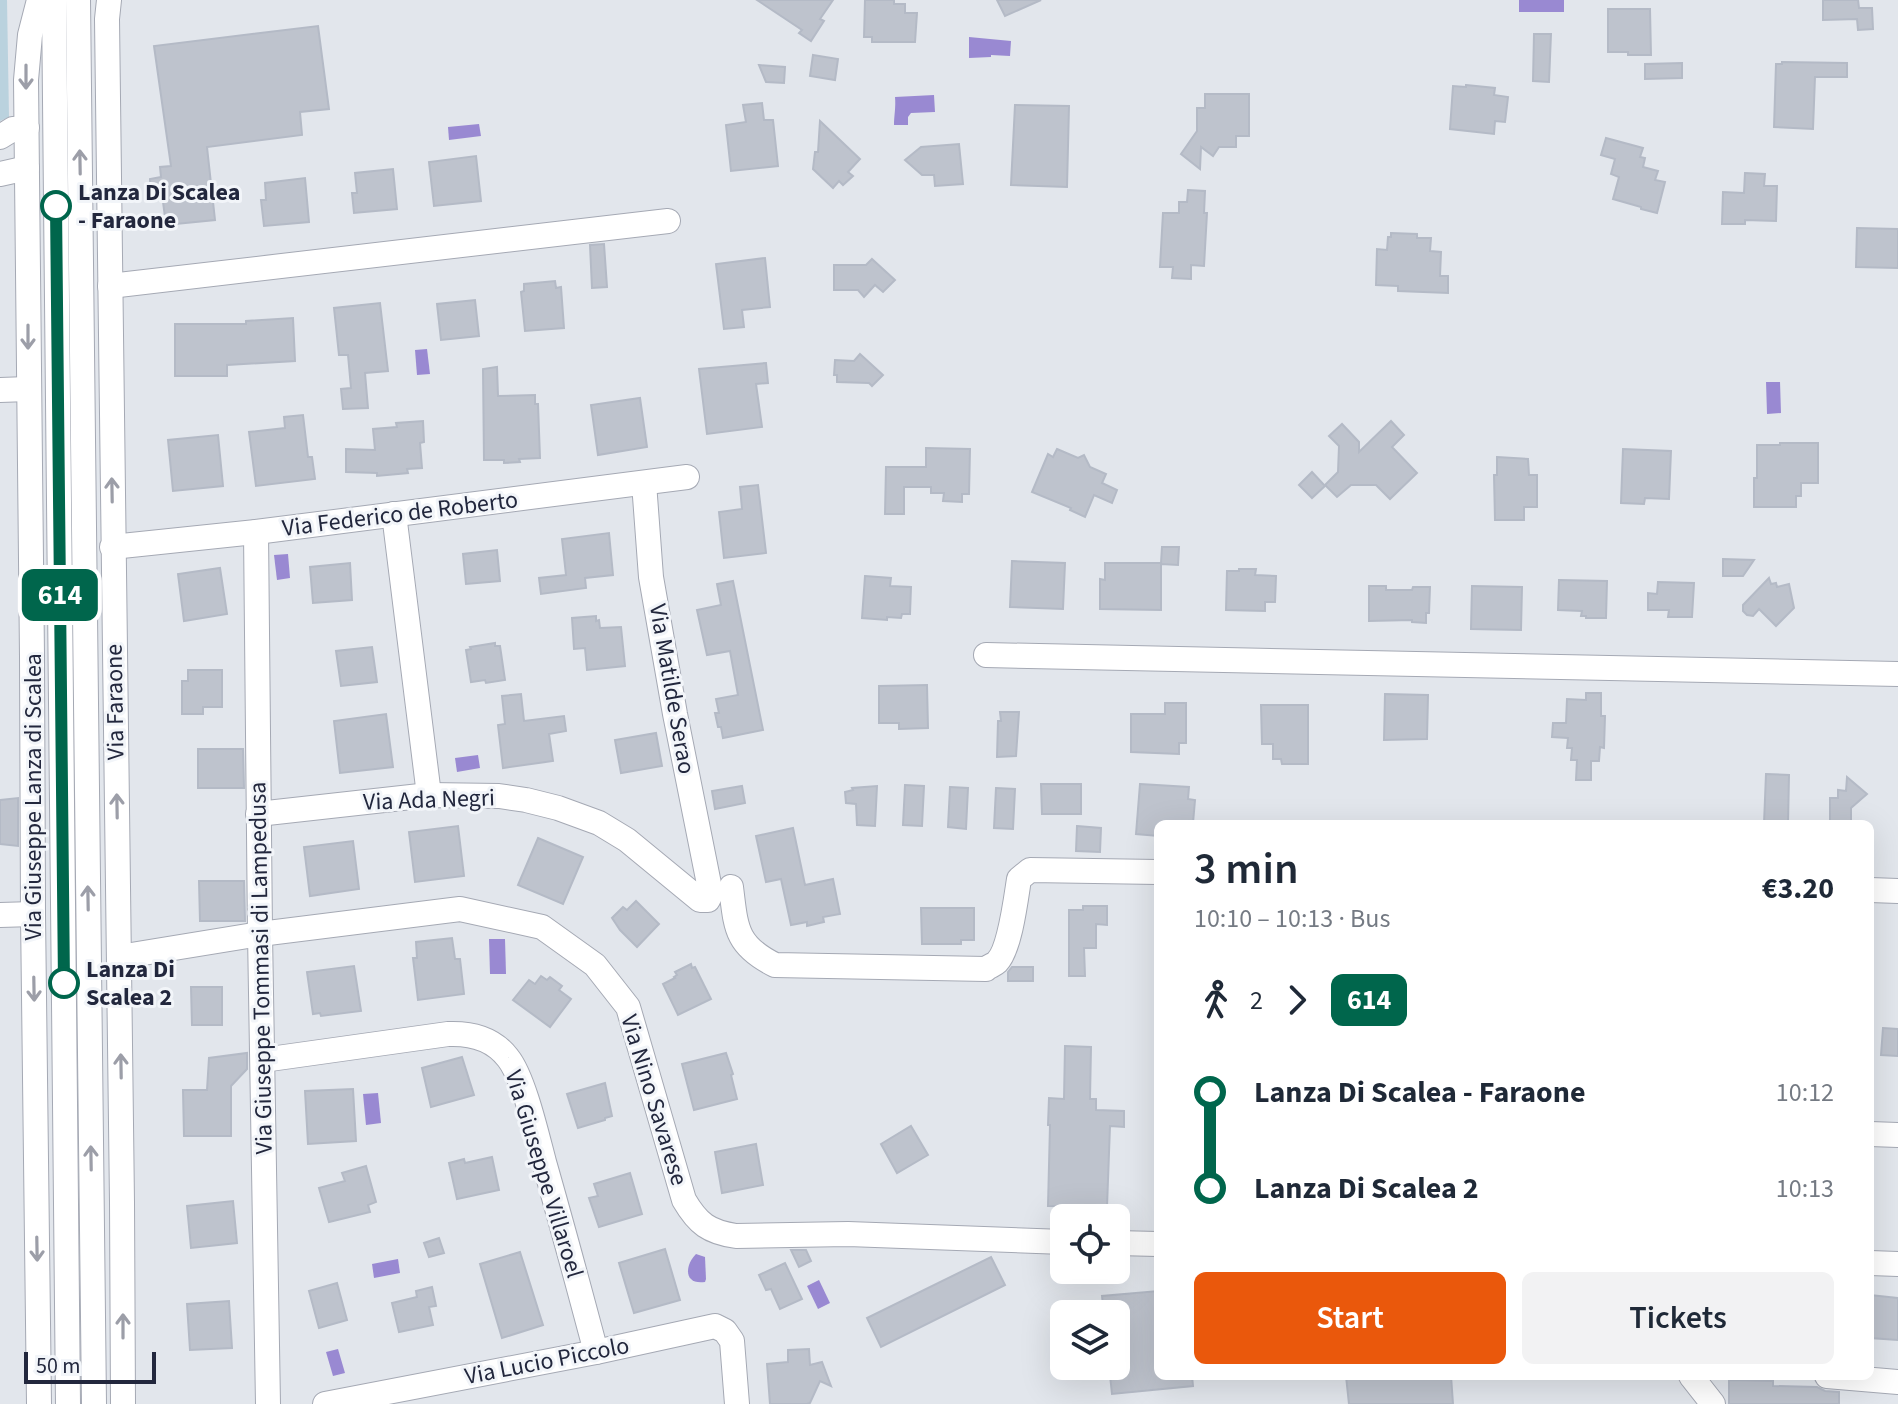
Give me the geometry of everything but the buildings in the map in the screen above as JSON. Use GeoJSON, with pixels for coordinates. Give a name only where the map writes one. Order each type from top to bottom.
{"type":"FeatureCollection","features":[{"type":"Feature","properties":{"kind":"street","name":"Via Giuseppe Lanza di Scalea"},"geometry":{"type":"LineString","coordinates":[[39,0],[26,61],[39,1404]]}},
{"type":"Feature","properties":{"kind":"street","name":"Via Giuseppe Lanza di Scalea"},"geometry":{"type":"LineString","coordinates":[[54,0],[68,1404]]}},
{"type":"Feature","properties":{"kind":"street"},"geometry":{"type":"LineString","coordinates":[[78,0],[94,1404]]}},
{"type":"Feature","properties":{"kind":"street","name":"Via Faraone"},"geometry":{"type":"LineString","coordinates":[[109,0],[112,547],[123,1404]]}},
{"type":"Feature","properties":{"kind":"street"},"geometry":{"type":"LineString","coordinates":[[0,137],[13,129],[27,128]]}},
{"type":"Feature","properties":{"kind":"street"},"geometry":{"type":"LineString","coordinates":[[0,174],[27,168]]}},
{"type":"Feature","properties":{"kind":"street"},"geometry":{"type":"LineString","coordinates":[[110,286],[668,221]]}},
{"type":"Feature","properties":{"kind":"street"},"geometry":{"type":"LineString","coordinates":[[0,390],[28,389]]}},
{"type":"Feature","properties":{"kind":"street","name":"Via Federico de Roberto"},"geometry":{"type":"LineString","coordinates":[[112,547],[256,532],[687,477]]}},
{"type":"Feature","properties":{"kind":"street","name":"Via Matilde Serao"},"geometry":{"type":"LineString","coordinates":[[644,483],[651,577],[675,714],[721,891],[736,927],[761,958],[775,965],[986,969],[997,962],[1004,951],[1019,879],[1030,870],[1154,872]]}},
{"type":"Feature","properties":{"kind":"street"},"geometry":{"type":"LineString","coordinates":[[394,514],[429,795]]}},
{"type":"Feature","properties":{"kind":"street","name":"Via Giuseppe Tommasi di Lampedusa"},"geometry":{"type":"LineString","coordinates":[[256,532],[268,1404]]}},
{"type":"Feature","properties":{"kind":"street"},"geometry":{"type":"LineString","coordinates":[[32,683],[53,625],[60,592]]}},
{"type":"Feature","properties":{"kind":"street"},"geometry":{"type":"LineString","coordinates":[[986,655],[1898,674]]}},
{"type":"Feature","properties":{"kind":"street","name":"Via Ada Negri"},"geometry":{"type":"LineString","coordinates":[[258,814],[429,795],[499,796],[558,808],[599,823],[627,840],[702,901],[721,891]]}},
{"type":"Feature","properties":{"kind":"street"},"geometry":{"type":"LineString","coordinates":[[1874,890],[1898,891]]}},
{"type":"Feature","properties":{"kind":"street","name":"Via Nino Savarese"},"geometry":{"type":"LineString","coordinates":[[119,957],[260,934],[460,909],[542,927],[595,965],[628,1007],[684,1200],[692,1215],[705,1226],[736,1236],[848,1234],[1050,1241]]}},
{"type":"Feature","properties":{"kind":"street"},"geometry":{"type":"LineString","coordinates":[[0,915],[33,914]]}},
{"type":"Feature","properties":{"kind":"street","name":"Via Giuseppe Villaroel"},"geometry":{"type":"LineString","coordinates":[[263,1060],[448,1034],[474,1035],[497,1046],[509,1058],[517,1074],[536,1132],[596,1352]]}},
{"type":"Feature","properties":{"kind":"street"},"geometry":{"type":"LineString","coordinates":[[1874,1134],[1898,1135]]}},
{"type":"Feature","properties":{"kind":"street"},"geometry":{"type":"LineString","coordinates":[[1130,1243],[1154,1244]]}},
{"type":"Feature","properties":{"kind":"street"},"geometry":{"type":"LineString","coordinates":[[1874,1263],[1898,1264]]}},
{"type":"Feature","properties":{"kind":"street","name":"Via Lucio Piccolo"},"geometry":{"type":"LineString","coordinates":[[325,1404],[596,1352],[709,1326],[721,1327],[732,1341],[737,1404]]}},
{"type":"Feature","properties":{"kind":"street"},"geometry":{"type":"LineString","coordinates":[[1694,1380],[1713,1404]]}},
{"type":"Feature","properties":{"kind":"street"},"geometry":{"type":"LineString","coordinates":[[1874,1380],[1898,1382]]}},
{"type":"Feature","properties":{"kind":"shaded area"},"geometry":{"type":"Polygon","coordinates":[[[0,0],[7,0],[9,117],[0,121],[0,0]]]}},
{"type":"Feature","properties":{"kind":"shaded area"},"geometry":{"type":"Polygon","coordinates":[[[1519,0],[1564,0],[1564,12],[1519,12],[1519,0]]]}},
{"type":"Feature","properties":{"kind":"shaded area"},"geometry":{"type":"Polygon","coordinates":[[[969,37],[1011,41],[1010,56],[969,58],[969,37]]]}},
{"type":"Feature","properties":{"kind":"shaded area"},"geometry":{"type":"Polygon","coordinates":[[[934,95],[935,112],[911,113],[908,125],[894,125],[895,97],[934,95]]]}},
{"type":"Feature","properties":{"kind":"shaded area"},"geometry":{"type":"Polygon","coordinates":[[[479,124],[481,136],[449,140],[448,127],[479,124]]]}},
{"type":"Feature","properties":{"kind":"shaded area"},"geometry":{"type":"Polygon","coordinates":[[[427,349],[430,374],[417,375],[415,350],[427,349]]]}},
{"type":"Feature","properties":{"kind":"shaded area"},"geometry":{"type":"Polygon","coordinates":[[[1766,382],[1780,382],[1781,413],[1767,414],[1766,382]]]}},
{"type":"Feature","properties":{"kind":"shaded area"},"geometry":{"type":"Polygon","coordinates":[[[288,554],[290,578],[277,580],[274,555],[288,554]]]}},
{"type":"Feature","properties":{"kind":"shaded area"},"geometry":{"type":"Polygon","coordinates":[[[478,755],[480,768],[457,772],[455,758],[478,755]]]}},
{"type":"Feature","properties":{"kind":"shaded area"},"geometry":{"type":"Polygon","coordinates":[[[489,939],[505,939],[506,974],[490,974],[489,939]]]}},
{"type":"Feature","properties":{"kind":"shaded area"},"geometry":{"type":"Polygon","coordinates":[[[378,1093],[381,1123],[366,1125],[363,1094],[378,1093]]]}},
{"type":"Feature","properties":{"kind":"shaded area"},"geometry":{"type":"Polygon","coordinates":[[[696,1254],[705,1257],[705,1282],[693,1280],[688,1273],[696,1254]]]}},
{"type":"Feature","properties":{"kind":"shaded area"},"geometry":{"type":"Polygon","coordinates":[[[398,1259],[400,1273],[374,1278],[372,1264],[398,1259]]]}},
{"type":"Feature","properties":{"kind":"shaded area"},"geometry":{"type":"Polygon","coordinates":[[[819,1280],[830,1303],[818,1309],[807,1286],[819,1280]]]}},
{"type":"Feature","properties":{"kind":"shaded area"},"geometry":{"type":"Polygon","coordinates":[[[338,1349],[345,1373],[333,1376],[326,1352],[338,1349]]]}},
{"type":"Feature","properties":{"kind":"bus line","name":"614"},"geometry":{"type":"LineString","coordinates":[[56,206],[64,983]]}},
{"type":"Feature","properties":{"kind":"place","name":"Lanza Di Scalea - Faraone"},"geometry":{"type":"Point","coordinates":[56,206]}},
{"type":"Feature","properties":{"kind":"place","name":"Lanza Di Scalea 2"},"geometry":{"type":"Point","coordinates":[64,983]}}]}
